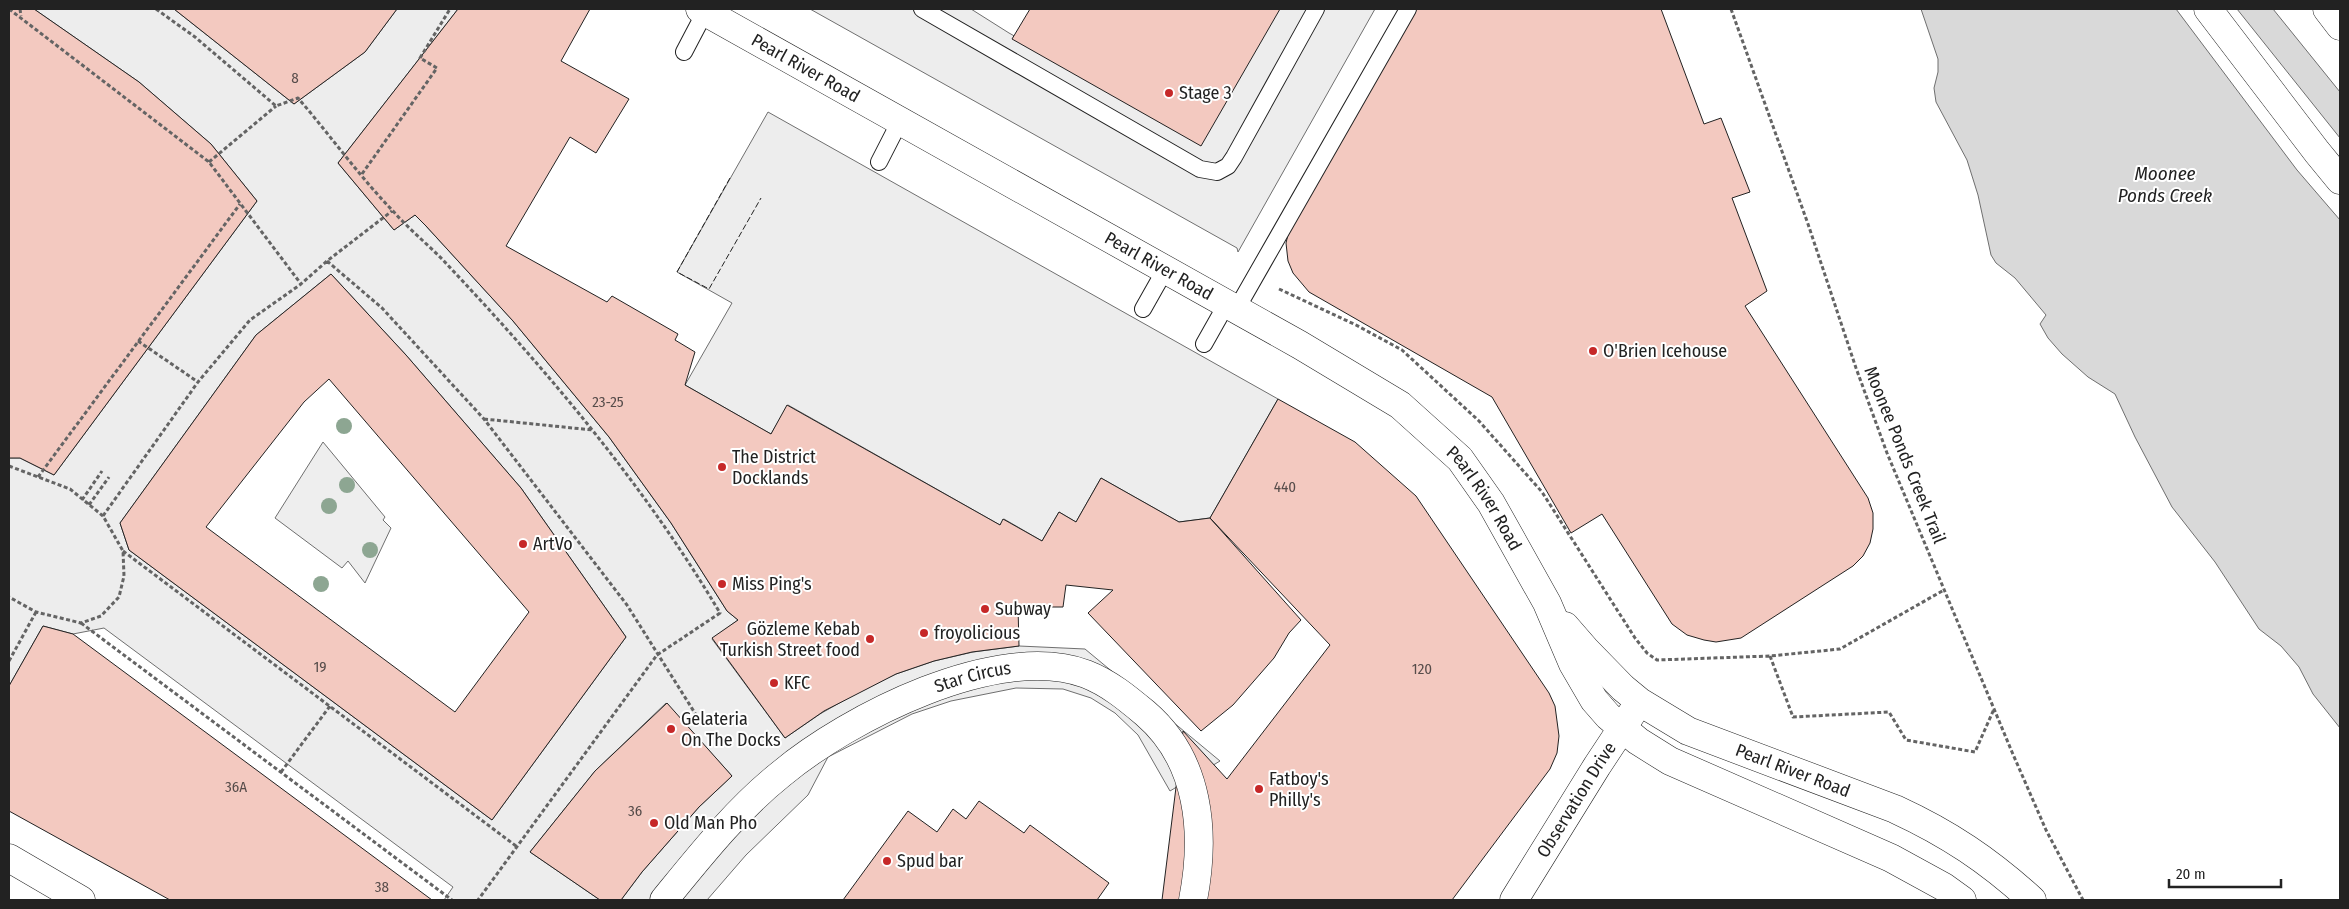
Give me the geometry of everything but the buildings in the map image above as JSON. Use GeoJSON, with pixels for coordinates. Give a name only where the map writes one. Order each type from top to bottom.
{"type":"FeatureCollection","features":[{"type":"Feature","properties":{"kind":"main road"},"geometry":{"type":"LineString","coordinates":[[2208,9],[2340,180]]}},
{"type":"Feature","properties":{"kind":"main road"},"geometry":{"type":"LineString","coordinates":[[2327,9],[2340,26]]}},
{"type":"Feature","properties":{"kind":"main road","name":"Pearl River Road"},"geometry":{"type":"LineString","coordinates":[[702,10],[1364,382],[1400,405],[1460,459],[1491,503],[1547,603],[1584,685],[1608,716],[1622,729],[1653,752],[1670,761],[1891,858],[1918,871],[1962,900]]}},
{"type":"Feature","properties":{"kind":"main road","name":"Pearl River Road"},"geometry":{"type":"LineString","coordinates":[[1547,603],[1607,673],[1640,702],[1688,731],[1895,809],[1948,835],[1990,864],[2032,900]]}},
{"type":"Feature","properties":{"kind":"main road","name":"Star Circus"},"geometry":{"type":"LineString","coordinates":[[664,900],[702,853],[753,799],[780,774],[860,720],[941,684],[1010,668],[1050,666],[1086,674],[1116,690],[1155,722],[1182,760],[1192,786],[1200,848],[1193,900]]}},
{"type":"Feature","properties":{"kind":"main road","name":"Observation Drive"},"geometry":{"type":"LineString","coordinates":[[1514,900],[1640,702]]}},
{"type":"Feature","properties":{"kind":"main road"},"geometry":{"type":"LineString","coordinates":[[9,858],[81,900]]}},
{"type":"Feature","properties":{"kind":"lane"},"geometry":{"type":"LineString","coordinates":[[922,9],[950,15],[1200,168],[1217,172],[1228,166],[1316,9]]}},
{"type":"Feature","properties":{"kind":"lane"},"geometry":{"type":"LineString","coordinates":[[1204,344],[1231,307],[1408,9]]}},
{"type":"Feature","properties":{"kind":"lane"},"geometry":{"type":"LineString","coordinates":[[684,52],[702,10]]}},
{"type":"Feature","properties":{"kind":"lane"},"geometry":{"type":"LineString","coordinates":[[879,162],[900,121]]}},
{"type":"Feature","properties":{"kind":"lane"},"geometry":{"type":"LineString","coordinates":[[1142,309],[1165,270]]}},
{"type":"Feature","properties":{"kind":"path"},"geometry":{"type":"LineString","coordinates":[[9,9],[209,162],[301,284]]}},
{"type":"Feature","properties":{"kind":"path"},"geometry":{"type":"LineString","coordinates":[[20,9],[21,17]]}},
{"type":"Feature","properties":{"kind":"path"},"geometry":{"type":"LineString","coordinates":[[156,9],[194,37],[276,106]]}},
{"type":"Feature","properties":{"kind":"path"},"geometry":{"type":"LineString","coordinates":[[362,174],[437,68],[420,58],[450,9]]}},
{"type":"Feature","properties":{"kind":"path","name":"Moonee Ponds Creek Trail"},"geometry":{"type":"LineString","coordinates":[[1731,9],[1808,224],[1871,410],[1994,710],[2046,830],[2083,900]]}},
{"type":"Feature","properties":{"kind":"path"},"geometry":{"type":"LineString","coordinates":[[209,162],[276,106],[298,98],[392,211],[440,257],[501,323],[593,430],[651,506],[720,613],[657,655],[478,900]]}},
{"type":"Feature","properties":{"kind":"path"},"geometry":{"type":"LineString","coordinates":[[38,477],[240,204]]}},
{"type":"Feature","properties":{"kind":"path"},"geometry":{"type":"LineString","coordinates":[[103,516],[198,382],[250,320],[301,284],[327,260],[392,211]]}},
{"type":"Feature","properties":{"kind":"path"},"geometry":{"type":"LineString","coordinates":[[327,260],[382,308],[484,418],[627,605],[698,718]]}},
{"type":"Feature","properties":{"kind":"path"},"geometry":{"type":"LineString","coordinates":[[138,340],[198,382]]}},
{"type":"Feature","properties":{"kind":"path"},"geometry":{"type":"LineString","coordinates":[[484,418],[593,430]]}},
{"type":"Feature","properties":{"kind":"path"},"geometry":{"type":"LineString","coordinates":[[9,466],[70,489],[103,516],[123,551],[516,846]]}},
{"type":"Feature","properties":{"kind":"path"},"geometry":{"type":"LineString","coordinates":[[82,500],[102,472]]}},
{"type":"Feature","properties":{"kind":"path"},"geometry":{"type":"LineString","coordinates":[[89,505],[109,477]]}},
{"type":"Feature","properties":{"kind":"path"},"geometry":{"type":"LineString","coordinates":[[81,623],[101,616],[120,597],[124,576],[123,551]]}},
{"type":"Feature","properties":{"kind":"path"},"geometry":{"type":"LineString","coordinates":[[1700,658],[1770,656],[1840,649],[1944,590]]}},
{"type":"Feature","properties":{"kind":"path"},"geometry":{"type":"LineString","coordinates":[[9,597],[36,612],[81,623],[452,900]]}},
{"type":"Feature","properties":{"kind":"path"},"geometry":{"type":"LineString","coordinates":[[9,661],[36,612]]}},
{"type":"Feature","properties":{"kind":"path"},"geometry":{"type":"LineString","coordinates":[[1770,656],[1793,717],[1889,712],[1906,740],[1975,752],[1994,710]]}},
{"type":"Feature","properties":{"kind":"path"},"geometry":{"type":"LineString","coordinates":[[281,772],[330,706]]}},
{"type":"Feature","properties":{"kind":"shaded area"},"geometry":{"type":"Polygon","coordinates":[[[34,9],[174,9],[294,104],[365,52],[397,9],[458,9],[338,163],[394,230],[415,215],[426,226],[513,321],[609,437],[671,523],[727,611],[738,620],[712,639],[785,738],[820,714],[860,691],[896,674],[934,661],[973,652],[1019,646],[1085,649],[1220,761],[1170,791],[1138,735],[1115,713],[1091,698],[1063,689],[1016,688],[951,701],[912,714],[828,757],[808,795],[746,855],[707,900],[621,900],[642,872],[699,807],[732,776],[666,703],[595,771],[530,852],[600,900],[444,900],[453,887],[104,628],[73,634],[43,626],[9,686],[9,458],[20,458],[54,475],[257,201],[211,144],[139,82],[34,9]],[[331,274],[256,335],[120,523],[129,550],[492,820],[626,637],[521,488],[406,355],[331,274]]]}},
{"type":"Feature","properties":{"kind":"shaded area"},"geometry":{"type":"Polygon","coordinates":[[[810,9],[971,9],[1009,33],[1200,140],[1278,9],[1375,9],[1238,252],[1237,248],[810,9]]]}},
{"type":"Feature","properties":{"kind":"shaded area"},"geometry":{"type":"Polygon","coordinates":[[[768,112],[1278,399],[1210,518],[1179,522],[1101,478],[1076,522],[1059,512],[1042,541],[1004,519],[1000,525],[788,405],[771,434],[685,385],[732,303],[677,272],[768,112]]]}},
{"type":"Feature","properties":{"kind":"shaded area"},"geometry":{"type":"Polygon","coordinates":[[[323,442],[385,517],[383,520],[391,528],[365,583],[348,561],[342,568],[275,518],[323,442]]]}},
{"type":"Feature","properties":{"kind":"water","name":"Moonee Ponds Creek"},"geometry":{"type":"Polygon","coordinates":[[[1921,9],[2338,9],[2340,15],[2340,728],[2313,694],[2299,667],[2281,646],[2259,629],[2215,562],[2172,507],[2135,437],[2115,394],[2088,377],[2062,354],[2048,338],[2040,324],[2046,315],[2015,278],[1996,263],[1991,255],[1978,195],[1967,160],[1936,102],[1934,88],[1938,72],[1938,59],[1921,9]]]}},
{"type":"Feature","properties":{"kind":"pier"},"geometry":{"type":"Polygon","coordinates":[[[2176,9],[2237,9],[2340,138],[2340,220],[2297,170],[2176,9]]]}},
{"type":"Feature","properties":{"kind":"pier"},"geometry":{"type":"Polygon","coordinates":[[[2273,9],[2340,9],[2340,92],[2273,9]]]}},
{"type":"Feature","properties":{"kind":"fence"},"geometry":{"type":"LineString","coordinates":[[730,178],[677,272],[709,289],[761,198]]}},
{"type":"Feature","properties":{"kind":"place","name":"Stage 3"},"geometry":{"type":"Point","coordinates":[1169,93]}},
{"type":"Feature","properties":{"kind":"place","name":"O'Brien Icehouse"},"geometry":{"type":"Point","coordinates":[1593,351]}},
{"type":"Feature","properties":{"kind":"place","name":"The District Docklands"},"geometry":{"type":"Point","coordinates":[722,467]}},
{"type":"Feature","properties":{"kind":"place","name":"ArtVo"},"geometry":{"type":"Point","coordinates":[523,544]}},
{"type":"Feature","properties":{"kind":"place","name":"Miss Ping's"},"geometry":{"type":"Point","coordinates":[722,584]}},
{"type":"Feature","properties":{"kind":"place","name":"Subway"},"geometry":{"type":"Point","coordinates":[985,609]}},
{"type":"Feature","properties":{"kind":"place","name":"froyolicious"},"geometry":{"type":"Point","coordinates":[924,633]}},
{"type":"Feature","properties":{"kind":"place","name":"Gözleme Kebab Turkish Street food"},"geometry":{"type":"Point","coordinates":[870,639]}},
{"type":"Feature","properties":{"kind":"place","name":"KFC"},"geometry":{"type":"Point","coordinates":[774,683]}},
{"type":"Feature","properties":{"kind":"place","name":"Gelateria On The Docks"},"geometry":{"type":"Point","coordinates":[671,729]}},
{"type":"Feature","properties":{"kind":"place","name":"Fatboy's Philly's"},"geometry":{"type":"Point","coordinates":[1259,789]}},
{"type":"Feature","properties":{"kind":"place","name":"Old Man Pho"},"geometry":{"type":"Point","coordinates":[654,823]}},
{"type":"Feature","properties":{"kind":"place","name":"Spud bar"},"geometry":{"type":"Point","coordinates":[887,861]}}]}
